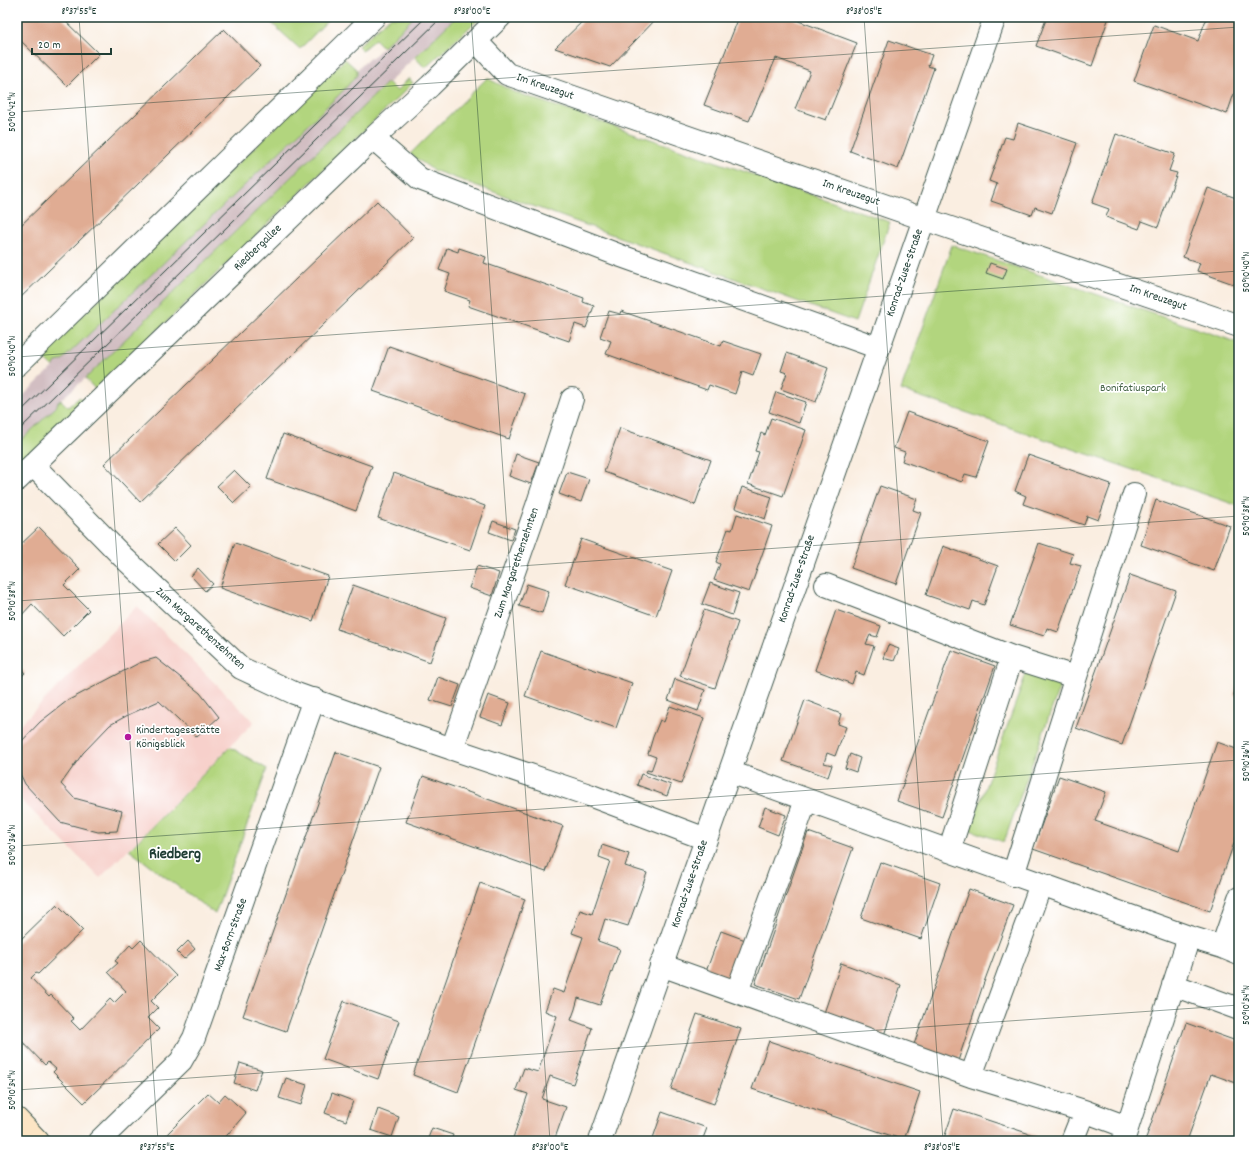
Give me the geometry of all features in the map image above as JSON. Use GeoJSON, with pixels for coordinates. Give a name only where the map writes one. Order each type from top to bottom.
{"type":"FeatureCollection","features":[{"type":"Feature","properties":{"kind":"street"},"geometry":{"type":"LineString","coordinates":[[17,366],[374,17]]}},
{"type":"Feature","properties":{"kind":"street","name":"Riedbergallee"},"geometry":{"type":"LineString","coordinates":[[17,480],[373,138],[430,86],[500,17]]}},
{"type":"Feature","properties":{"kind":"street","name":"Konrad-Zuse-Straße"},"geometry":{"type":"LineString","coordinates":[[600,1141],[995,17]]}},
{"type":"Feature","properties":{"kind":"street","name":"Im Kreuzegut"},"geometry":{"type":"LineString","coordinates":[[476,41],[507,74],[924,219],[1239,326]]}},
{"type":"Feature","properties":{"kind":"street"},"geometry":{"type":"LineString","coordinates":[[373,138],[420,179],[621,256],[879,348]]}},
{"type":"Feature","properties":{"kind":"street","name":"Zum Margarethenzehnten"},"geometry":{"type":"LineString","coordinates":[[452,749],[537,506],[572,399]]}},
{"type":"Feature","properties":{"kind":"street","name":"Zum Margarethenzehnten"},"geometry":{"type":"LineString","coordinates":[[33,465],[122,556],[241,668],[294,693],[418,738],[589,796],[706,839]]}},
{"type":"Feature","properties":{"kind":"street"},"geometry":{"type":"LineString","coordinates":[[1013,874],[1134,494]]}},
{"type":"Feature","properties":{"kind":"street"},"geometry":{"type":"LineString","coordinates":[[826,585],[1012,657],[1075,677]]}},
{"type":"Feature","properties":{"kind":"street"},"geometry":{"type":"LineString","coordinates":[[949,851],[1012,657]]}},
{"type":"Feature","properties":{"kind":"street","name":"Max-Born-Straße"},"geometry":{"type":"LineString","coordinates":[[99,1141],[181,1061],[194,1038],[314,699]]}},
{"type":"Feature","properties":{"kind":"street"},"geometry":{"type":"LineString","coordinates":[[730,772],[1230,951],[1239,898]]}},
{"type":"Feature","properties":{"kind":"street"},"geometry":{"type":"LineString","coordinates":[[737,992],[806,800]]}},
{"type":"Feature","properties":{"kind":"street"},"geometry":{"type":"LineString","coordinates":[[971,1076],[1041,884]]}},
{"type":"Feature","properties":{"kind":"street"},"geometry":{"type":"LineString","coordinates":[[661,965],[971,1076],[1084,1111],[1125,1134],[1189,937]]}},
{"type":"Feature","properties":{"kind":"street"},"geometry":{"type":"LineString","coordinates":[[1173,985],[1239,1009]]}},
{"type":"Feature","properties":{"kind":"street"},"geometry":{"type":"LineString","coordinates":[[1072,1141],[1084,1111]]}},
{"type":"Feature","properties":{"kind":"street"},"geometry":{"type":"LineString","coordinates":[[17,1119],[38,1141]]}},
{"type":"Feature","properties":{"kind":"shaded area"},"geometry":{"type":"Polygon","coordinates":[[[414,17],[456,17],[89,375],[58,402],[56,407],[17,444],[17,403],[25,394],[54,366],[56,362],[61,361],[341,93],[357,75],[357,70],[370,57],[371,59],[414,17]]]}},
{"type":"Feature","properties":{"kind":"shaded area","name":"Kindertagesstätte Königsblick"},"geometry":{"type":"Polygon","coordinates":[[[137,606],[254,722],[100,878],[17,796],[17,728],[137,606]]]}},
{"type":"Feature","properties":{"kind":"green space"},"geometry":{"type":"Polygon","coordinates":[[[265,17],[331,17],[300,49],[265,17]]]}},
{"type":"Feature","properties":{"kind":"green space"},"geometry":{"type":"Polygon","coordinates":[[[390,17],[414,17],[383,47],[375,39],[362,50],[358,46],[390,17]]]}},
{"type":"Feature","properties":{"kind":"green space"},"geometry":{"type":"Polygon","coordinates":[[[456,17],[481,17],[425,68],[415,57],[456,17]]]}},
{"type":"Feature","properties":{"kind":"green space"},"geometry":{"type":"Polygon","coordinates":[[[345,59],[357,70],[357,75],[341,93],[61,361],[56,362],[53,367],[46,360],[34,370],[30,366],[345,59]]]}},
{"type":"Feature","properties":{"kind":"green space"},"geometry":{"type":"Polygon","coordinates":[[[409,78],[413,83],[96,390],[85,378],[388,82],[397,91],[409,78]]]}},
{"type":"Feature","properties":{"kind":"green space"},"geometry":{"type":"Polygon","coordinates":[[[487,78],[512,91],[890,222],[855,322],[433,170],[410,154],[487,78]]]}},
{"type":"Feature","properties":{"kind":"green space","name":"Bonifatiuspark"},"geometry":{"type":"Polygon","coordinates":[[[952,245],[1239,343],[1239,506],[901,390],[952,245]]]}},
{"type":"Feature","properties":{"kind":"green space"},"geometry":{"type":"Polygon","coordinates":[[[80,397],[84,403],[17,469],[17,444],[56,407],[58,402],[61,400],[68,407],[80,397]]]}},
{"type":"Feature","properties":{"kind":"green space"},"geometry":{"type":"Polygon","coordinates":[[[1027,671],[1061,683],[1004,842],[970,830],[1027,671]]]}},
{"type":"Feature","properties":{"kind":"green space"},"geometry":{"type":"Polygon","coordinates":[[[230,747],[267,769],[215,914],[129,850],[230,747]]]}},
{"type":"Feature","properties":{"kind":"building"},"geometry":{"type":"Polygon","coordinates":[[[17,17],[61,17],[99,54],[67,86],[17,37],[17,17]]]}},
{"type":"Feature","properties":{"kind":"building"},"geometry":{"type":"Polygon","coordinates":[[[587,17],[658,17],[610,67],[555,48],[587,17]]]}},
{"type":"Feature","properties":{"kind":"building"},"geometry":{"type":"Polygon","coordinates":[[[739,17],[788,17],[857,43],[826,120],[795,109],[810,71],[776,58],[749,121],[704,105],[739,17]]]}},
{"type":"Feature","properties":{"kind":"building"},"geometry":{"type":"Polygon","coordinates":[[[1047,17],[1109,17],[1092,66],[1036,46],[1047,17]]]}},
{"type":"Feature","properties":{"kind":"building"},"geometry":{"type":"Polygon","coordinates":[[[1207,17],[1239,17],[1239,79],[1227,114],[1134,81],[1154,25],[1198,41],[1207,17]]]}},
{"type":"Feature","properties":{"kind":"building"},"geometry":{"type":"Polygon","coordinates":[[[224,29],[260,66],[17,301],[17,229],[224,29]]]}},
{"type":"Feature","properties":{"kind":"building"},"geometry":{"type":"Polygon","coordinates":[[[889,40],[932,55],[928,66],[934,68],[898,169],[850,151],[889,40]]]}},
{"type":"Feature","properties":{"kind":"building"},"geometry":{"type":"Polygon","coordinates":[[[1018,123],[1077,143],[1052,213],[1035,207],[1032,215],[991,201],[997,184],[989,181],[1005,137],[1013,139],[1018,123]]]}},
{"type":"Feature","properties":{"kind":"building"},"geometry":{"type":"Polygon","coordinates":[[[1116,134],[1175,154],[1169,171],[1177,173],[1158,227],[1142,221],[1139,229],[1106,217],[1109,209],[1092,203],[1116,134]]]}},
{"type":"Feature","properties":{"kind":"building"},"geometry":{"type":"Polygon","coordinates":[[[1208,188],[1239,199],[1239,286],[1197,271],[1200,263],[1183,257],[1208,188]]]}},
{"type":"Feature","properties":{"kind":"building"},"geometry":{"type":"Polygon","coordinates":[[[377,201],[413,238],[140,502],[104,464],[377,201]]]}},
{"type":"Feature","properties":{"kind":"building"},"geometry":{"type":"Polygon","coordinates":[[[447,248],[458,252],[459,248],[486,257],[484,263],[584,298],[583,302],[594,306],[586,328],[575,324],[569,341],[468,306],[470,300],[444,291],[450,274],[439,270],[447,248]]]}},
{"type":"Feature","properties":{"kind":"building"},"geometry":{"type":"Polygon","coordinates":[[[990,263],[1007,269],[1003,279],[986,273],[990,263]]]}},
{"type":"Feature","properties":{"kind":"building"},"geometry":{"type":"Polygon","coordinates":[[[609,311],[620,314],[621,311],[721,346],[723,341],[761,354],[753,376],[742,372],[735,394],[709,385],[707,390],[606,354],[611,341],[600,337],[609,311]]]}},
{"type":"Feature","properties":{"kind":"building"},"geometry":{"type":"Polygon","coordinates":[[[389,346],[525,394],[509,439],[373,391],[389,346]]]}},
{"type":"Feature","properties":{"kind":"building"},"geometry":{"type":"Polygon","coordinates":[[[787,353],[828,368],[816,402],[781,389],[787,373],[781,371],[787,353]]]}},
{"type":"Feature","properties":{"kind":"building"},"geometry":{"type":"Polygon","coordinates":[[[776,392],[806,402],[799,423],[769,412],[776,392]]]}},
{"type":"Feature","properties":{"kind":"building"},"geometry":{"type":"Polygon","coordinates":[[[907,412],[989,441],[976,477],[965,474],[962,482],[902,461],[905,452],[894,448],[907,412]]]}},
{"type":"Feature","properties":{"kind":"building"},"geometry":{"type":"Polygon","coordinates":[[[771,418],[806,430],[783,496],[748,484],[759,452],[755,451],[761,433],[765,435],[771,418]]]}},
{"type":"Feature","properties":{"kind":"building"},"geometry":{"type":"Polygon","coordinates":[[[620,428],[711,460],[695,505],[604,472],[620,428]]]}},
{"type":"Feature","properties":{"kind":"building"},"geometry":{"type":"Polygon","coordinates":[[[283,434],[372,466],[356,511],[267,479],[283,434]]]}},
{"type":"Feature","properties":{"kind":"building"},"geometry":{"type":"Polygon","coordinates":[[[516,454],[539,462],[531,484],[509,476],[516,454]]]}},
{"type":"Feature","properties":{"kind":"building"},"geometry":{"type":"Polygon","coordinates":[[[1028,455],[1111,484],[1098,520],[1087,516],[1084,525],[1023,504],[1026,496],[1015,491],[1028,455]]]}},
{"type":"Feature","properties":{"kind":"building"},"geometry":{"type":"Polygon","coordinates":[[[234,470],[251,487],[234,503],[217,486],[234,470]]]}},
{"type":"Feature","properties":{"kind":"building"},"geometry":{"type":"Polygon","coordinates":[[[567,472],[589,479],[581,502],[559,494],[567,472]]]}},
{"type":"Feature","properties":{"kind":"building"},"geometry":{"type":"Polygon","coordinates":[[[394,473],[485,506],[470,550],[378,518],[394,473]]]}},
{"type":"Feature","properties":{"kind":"building"},"geometry":{"type":"Polygon","coordinates":[[[880,486],[917,499],[913,510],[921,513],[896,584],[851,568],[880,486]]]}},
{"type":"Feature","properties":{"kind":"building"},"geometry":{"type":"Polygon","coordinates":[[[742,487],[772,497],[765,519],[735,508],[742,487]]]}},
{"type":"Feature","properties":{"kind":"building"},"geometry":{"type":"Polygon","coordinates":[[[1156,500],[1230,526],[1214,571],[1141,545],[1156,500]]]}},
{"type":"Feature","properties":{"kind":"building"},"geometry":{"type":"Polygon","coordinates":[[[737,514],[772,526],[749,592],[714,580],[720,564],[716,562],[728,529],[732,530],[737,514]]]}},
{"type":"Feature","properties":{"kind":"building"},"geometry":{"type":"Polygon","coordinates":[[[493,521],[515,529],[511,540],[489,532],[493,521]]]}},
{"type":"Feature","properties":{"kind":"building"},"geometry":{"type":"Polygon","coordinates":[[[39,527],[80,569],[64,585],[89,610],[63,636],[32,604],[17,622],[17,548],[39,527]]]}},
{"type":"Feature","properties":{"kind":"building"},"geometry":{"type":"Polygon","coordinates":[[[175,528],[191,545],[175,561],[158,544],[175,528]]]}},
{"type":"Feature","properties":{"kind":"building"},"geometry":{"type":"Polygon","coordinates":[[[581,539],[672,571],[656,616],[565,584],[581,539]]]}},
{"type":"Feature","properties":{"kind":"building"},"geometry":{"type":"Polygon","coordinates":[[[235,543],[328,576],[313,621],[220,588],[235,543]]]}},
{"type":"Feature","properties":{"kind":"building"},"geometry":{"type":"Polygon","coordinates":[[[1039,543],[1073,554],[1070,563],[1081,566],[1058,632],[1047,628],[1044,636],[1010,625],[1039,543]]]}},
{"type":"Feature","properties":{"kind":"building"},"geometry":{"type":"Polygon","coordinates":[[[943,546],[998,566],[984,605],[973,601],[970,610],[926,595],[943,546]]]}},
{"type":"Feature","properties":{"kind":"building"},"geometry":{"type":"Polygon","coordinates":[[[477,566],[499,573],[492,596],[469,588],[477,566]]]}},
{"type":"Feature","properties":{"kind":"building"},"geometry":{"type":"Polygon","coordinates":[[[198,568],[213,584],[205,591],[191,576],[198,568]]]}},
{"type":"Feature","properties":{"kind":"building"},"geometry":{"type":"Polygon","coordinates":[[[1130,575],[1176,591],[1122,745],[1076,728],[1130,575]]]}},
{"type":"Feature","properties":{"kind":"building"},"geometry":{"type":"Polygon","coordinates":[[[710,583],[739,593],[732,615],[702,604],[710,583]]]}},
{"type":"Feature","properties":{"kind":"building"},"geometry":{"type":"Polygon","coordinates":[[[527,584],[549,591],[542,613],[519,606],[527,584]]]}},
{"type":"Feature","properties":{"kind":"building"},"geometry":{"type":"Polygon","coordinates":[[[353,585],[446,618],[430,662],[337,629],[353,585]]]}},
{"type":"Feature","properties":{"kind":"building"},"geometry":{"type":"Polygon","coordinates":[[[704,610],[738,622],[715,688],[680,676],[704,610]]]}},
{"type":"Feature","properties":{"kind":"building"},"geometry":{"type":"Polygon","coordinates":[[[836,610],[881,626],[877,637],[870,635],[866,644],[874,646],[864,675],[856,672],[852,684],[815,670],[836,610]]]}},
{"type":"Feature","properties":{"kind":"building"},"geometry":{"type":"Polygon","coordinates":[[[888,645],[899,649],[894,661],[883,658],[888,645]]]}},
{"type":"Feature","properties":{"kind":"building"},"geometry":{"type":"Polygon","coordinates":[[[951,650],[995,666],[942,817],[897,801],[951,650]]]}},
{"type":"Feature","properties":{"kind":"building"},"geometry":{"type":"Polygon","coordinates":[[[541,651],[632,683],[616,728],[525,696],[541,651]]]}},
{"type":"Feature","properties":{"kind":"building"},"geometry":{"type":"Polygon","coordinates":[[[156,658],[200,693],[219,717],[197,737],[159,701],[110,725],[83,753],[61,784],[74,798],[122,811],[117,831],[98,832],[60,822],[25,784],[17,767],[17,747],[40,722],[67,701],[139,663],[156,658]]]}},
{"type":"Feature","properties":{"kind":"building"},"geometry":{"type":"Polygon","coordinates":[[[17,664],[25,673],[17,681],[17,664]]]}},
{"type":"Feature","properties":{"kind":"building"},"geometry":{"type":"Polygon","coordinates":[[[438,677],[460,685],[452,707],[430,700],[438,677]]]}},
{"type":"Feature","properties":{"kind":"building"},"geometry":{"type":"Polygon","coordinates":[[[675,679],[705,690],[698,711],[668,700],[675,679]]]}},
{"type":"Feature","properties":{"kind":"building"},"geometry":{"type":"Polygon","coordinates":[[[1239,681],[1239,697],[1234,695],[1239,681]]]}},
{"type":"Feature","properties":{"kind":"building"},"geometry":{"type":"Polygon","coordinates":[[[488,695],[510,703],[502,725],[480,717],[488,695]]]}},
{"type":"Feature","properties":{"kind":"building"},"geometry":{"type":"Polygon","coordinates":[[[805,700],[841,714],[838,724],[846,727],[835,756],[827,753],[824,763],[832,765],[828,777],[783,761],[805,700]]]}},
{"type":"Feature","properties":{"kind":"building"},"geometry":{"type":"Polygon","coordinates":[[[670,706],[704,718],[681,784],[646,772],[647,770],[651,771],[656,757],[648,754],[653,737],[660,720],[664,722],[670,706]]]}},
{"type":"Feature","properties":{"kind":"building"},"geometry":{"type":"Polygon","coordinates":[[[1217,742],[1239,750],[1239,829],[1210,911],[1033,849],[1059,776],[1106,792],[1095,821],[1179,851],[1217,742]]]}},
{"type":"Feature","properties":{"kind":"building"},"geometry":{"type":"Polygon","coordinates":[[[336,752],[379,767],[286,1031],[243,1016],[336,752]]]}},
{"type":"Feature","properties":{"kind":"building"},"geometry":{"type":"Polygon","coordinates":[[[850,754],[860,758],[856,772],[845,768],[850,754]]]}},
{"type":"Feature","properties":{"kind":"building"},"geometry":{"type":"Polygon","coordinates":[[[641,774],[671,785],[667,796],[637,785],[641,774]]]}},
{"type":"Feature","properties":{"kind":"building"},"geometry":{"type":"Polygon","coordinates":[[[423,776],[563,826],[546,872],[406,822],[423,776]]]}},
{"type":"Feature","properties":{"kind":"building"},"geometry":{"type":"Polygon","coordinates":[[[765,807],[786,815],[778,835],[758,827],[765,807]]]}},
{"type":"Feature","properties":{"kind":"building"},"geometry":{"type":"Polygon","coordinates":[[[808,832],[853,848],[799,999],[755,984],[808,832]]]}},
{"type":"Feature","properties":{"kind":"building"},"geometry":{"type":"Polygon","coordinates":[[[602,845],[629,854],[625,866],[647,873],[628,926],[605,919],[598,941],[620,949],[600,1005],[578,998],[571,1020],[592,1028],[573,1084],[550,1076],[542,1099],[566,1107],[554,1141],[512,1141],[528,1094],[516,1090],[524,1068],[538,1072],[557,1016],[545,1011],[553,989],[564,993],[583,937],[572,933],[580,910],[592,914],[610,861],[599,857],[602,845]]]}},
{"type":"Feature","properties":{"kind":"building"},"geometry":{"type":"Polygon","coordinates":[[[880,862],[940,883],[921,939],[861,918],[880,862]]]}},
{"type":"Feature","properties":{"kind":"building"},"geometry":{"type":"Polygon","coordinates":[[[480,883],[525,899],[458,1092],[413,1075],[480,883]]]}},
{"type":"Feature","properties":{"kind":"building"},"geometry":{"type":"Polygon","coordinates":[[[969,889],[1013,905],[983,985],[957,1064],[912,1050],[969,889]]]}},
{"type":"Feature","properties":{"kind":"building"},"geometry":{"type":"Polygon","coordinates":[[[57,904],[83,930],[38,974],[36,973],[31,978],[49,997],[51,995],[74,1019],[71,1021],[80,1030],[110,999],[114,1003],[126,991],[108,972],[118,963],[115,961],[130,945],[133,948],[141,940],[176,976],[151,1001],[158,1008],[148,1018],[159,1029],[84,1103],[53,1072],[56,1069],[48,1062],[45,1065],[17,1036],[17,943],[57,904]]]}},
{"type":"Feature","properties":{"kind":"building"},"geometry":{"type":"Polygon","coordinates":[[[721,931],[748,941],[731,987],[704,977],[721,931]]]}},
{"type":"Feature","properties":{"kind":"building"},"geometry":{"type":"Polygon","coordinates":[[[188,941],[195,949],[184,959],[177,952],[188,941]]]}},
{"type":"Feature","properties":{"kind":"building"},"geometry":{"type":"Polygon","coordinates":[[[841,963],[901,985],[882,1041],[822,1019],[841,963]]]}},
{"type":"Feature","properties":{"kind":"building"},"geometry":{"type":"Polygon","coordinates":[[[344,1001],[399,1021],[378,1079],[323,1059],[344,1001]]]}},
{"type":"Feature","properties":{"kind":"building"},"geometry":{"type":"Polygon","coordinates":[[[697,1014],[741,1029],[714,1104],[671,1089],[697,1014]]]}},
{"type":"Feature","properties":{"kind":"building"},"geometry":{"type":"Polygon","coordinates":[[[1186,1023],[1239,1042],[1239,1084],[1211,1074],[1187,1141],[1145,1141],[1186,1023]]]}},
{"type":"Feature","properties":{"kind":"building"},"geometry":{"type":"Polygon","coordinates":[[[769,1041],[920,1092],[904,1140],[752,1089],[769,1041]]]}},
{"type":"Feature","properties":{"kind":"building"},"geometry":{"type":"Polygon","coordinates":[[[240,1063],[262,1070],[255,1090],[234,1083],[240,1063]]]}},
{"type":"Feature","properties":{"kind":"building"},"geometry":{"type":"Polygon","coordinates":[[[286,1078],[307,1085],[301,1105],[279,1098],[286,1078]]]}},
{"type":"Feature","properties":{"kind":"building"},"geometry":{"type":"Polygon","coordinates":[[[208,1093],[218,1102],[225,1094],[246,1113],[222,1141],[160,1141],[208,1093]]]}},
{"type":"Feature","properties":{"kind":"building"},"geometry":{"type":"Polygon","coordinates":[[[332,1093],[353,1101],[346,1121],[325,1113],[332,1093]]]}},
{"type":"Feature","properties":{"kind":"building"},"geometry":{"type":"Polygon","coordinates":[[[378,1109],[399,1117],[392,1137],[371,1130],[378,1109]]]}},
{"type":"Feature","properties":{"kind":"building"},"geometry":{"type":"Polygon","coordinates":[[[954,1109],[1036,1136],[1034,1141],[943,1141],[954,1109]]]}},
{"type":"Feature","properties":{"kind":"building"},"geometry":{"type":"Polygon","coordinates":[[[662,1112],[707,1128],[702,1141],[652,1141],[662,1112]]]}},
{"type":"Feature","properties":{"kind":"building"},"geometry":{"type":"Polygon","coordinates":[[[432,1128],[453,1135],[451,1141],[427,1141],[432,1128]]]}},
{"type":"Feature","properties":{"kind":"tram line"},"geometry":{"type":"LineString","coordinates":[[17,415],[426,17]]}},
{"type":"Feature","properties":{"kind":"tram line"},"geometry":{"type":"LineString","coordinates":[[17,432],[442,17]]}},
{"type":"Feature","properties":{"kind":"place","name":"Kindertagesstätte Königsblick"},"geometry":{"type":"Point","coordinates":[128,737]}},
{"type":"Feature","properties":{"kind":"district","name":"Riedberg"},"geometry":{"type":"Point","coordinates":[175,854]}}]}
